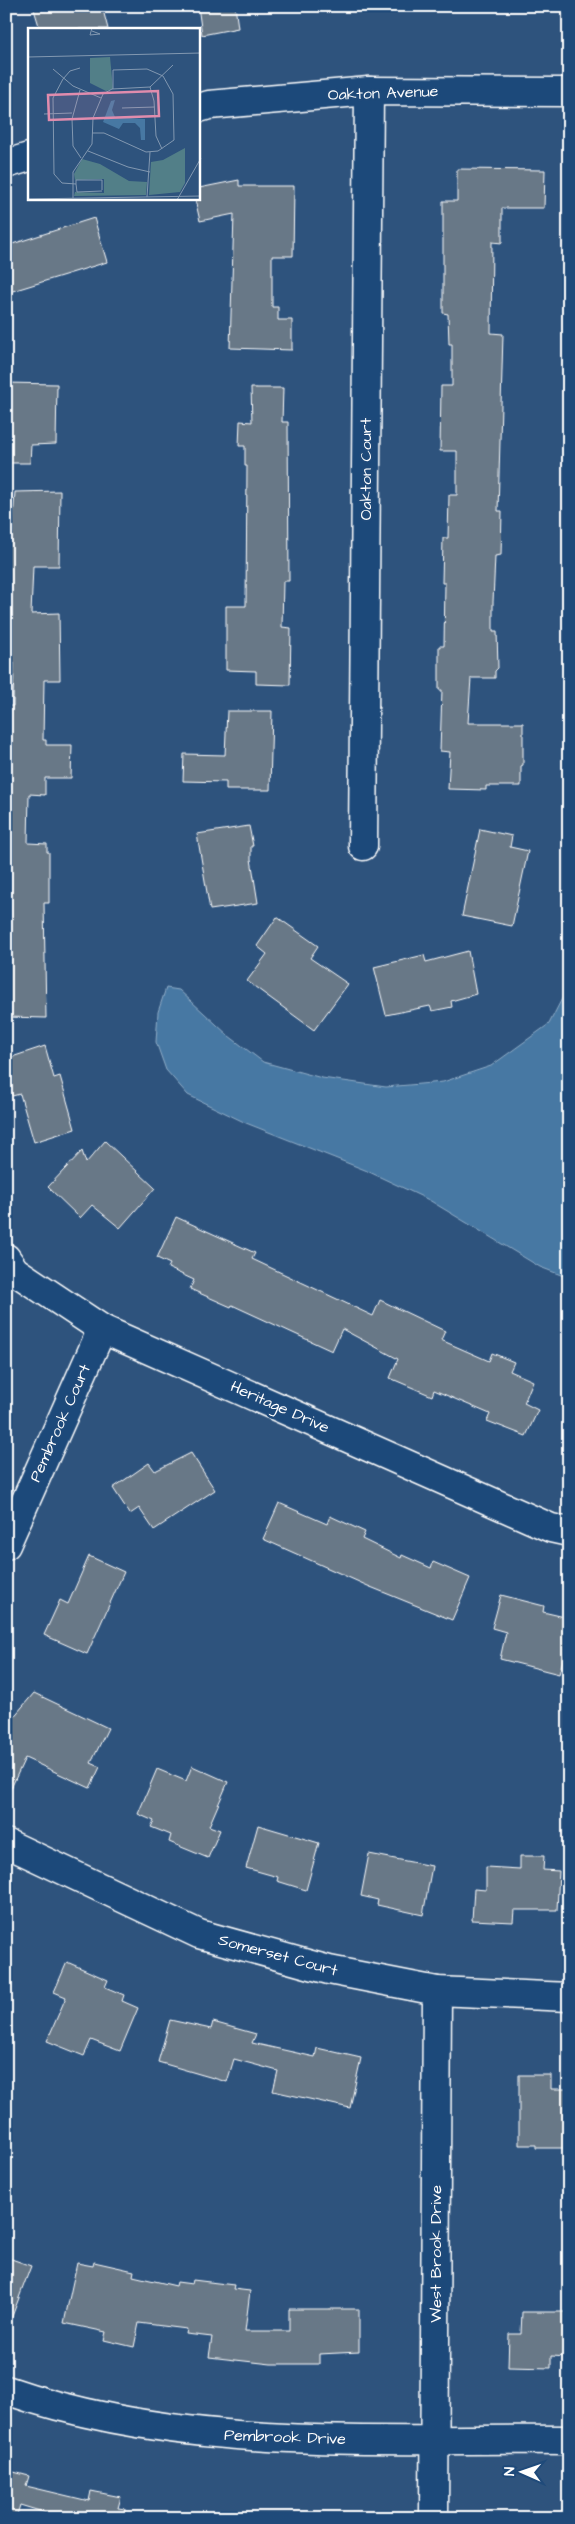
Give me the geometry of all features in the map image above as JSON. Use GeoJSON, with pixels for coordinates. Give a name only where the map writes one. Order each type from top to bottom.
{"type":"FeatureCollection","features":[{"type":"Feature","properties":{"kind":"street","name":"Oakton Avenue"},"geometry":{"type":"LineString","coordinates":[[200,108],[369,91],[569,92]]}},
{"type":"Feature","properties":{"kind":"street","name":"Oakton Court"},"geometry":{"type":"LineString","coordinates":[[363,846],[369,91]]}},
{"type":"Feature","properties":{"kind":"street"},"geometry":{"type":"LineString","coordinates":[[6,164],[28,157]]}},
{"type":"Feature","properties":{"kind":"street","name":"Heritage Drive"},"geometry":{"type":"LineString","coordinates":[[6,1258],[15,1271],[102,1328],[551,1528],[569,1532]]}},
{"type":"Feature","properties":{"kind":"street","name":"Pembrook Court"},"geometry":{"type":"LineString","coordinates":[[6,1545],[102,1328]]}},
{"type":"Feature","properties":{"kind":"street","name":"Somerset Court"},"geometry":{"type":"LineString","coordinates":[[6,1843],[199,1934],[329,1970],[437,1991],[569,1997]]}},
{"type":"Feature","properties":{"kind":"street","name":"West Brook Drive"},"geometry":{"type":"LineString","coordinates":[[434,2518],[437,1991]]}},
{"type":"Feature","properties":{"kind":"street","name":"Pembrook Drive"},"geometry":{"type":"LineString","coordinates":[[6,2390],[59,2407],[119,2420],[222,2435],[276,2439],[569,2440]]}},
{"type":"Feature","properties":{"kind":"water"},"geometry":{"type":"Polygon","coordinates":[[[569,985],[569,1278],[540,1267],[429,1200],[365,1170],[246,1123],[188,1095],[166,1070],[156,1042],[158,1012],[166,988],[179,990],[229,1036],[263,1062],[322,1078],[386,1087],[443,1082],[491,1066],[549,1024],[569,985]]]}},
{"type":"Feature","properties":{"kind":"building"},"geometry":{"type":"Polygon","coordinates":[[[33,6],[102,6],[108,28],[40,28],[33,6]]]}},
{"type":"Feature","properties":{"kind":"building"},"geometry":{"type":"Polygon","coordinates":[[[198,6],[235,6],[238,28],[202,35],[198,6]]]}},
{"type":"Feature","properties":{"kind":"building"},"geometry":{"type":"Polygon","coordinates":[[[457,169],[545,170],[544,208],[502,208],[502,243],[492,242],[491,333],[503,334],[498,511],[502,511],[501,555],[495,556],[493,602],[493,631],[497,631],[498,668],[495,671],[495,678],[471,678],[468,723],[523,723],[523,765],[521,766],[521,786],[486,786],[486,790],[448,789],[450,752],[440,751],[442,690],[439,690],[439,646],[444,646],[445,583],[442,583],[443,538],[448,538],[449,495],[457,495],[457,451],[440,451],[441,386],[452,386],[452,344],[449,344],[448,314],[443,313],[443,201],[457,201],[457,169]]]}},
{"type":"Feature","properties":{"kind":"building"},"geometry":{"type":"Polygon","coordinates":[[[239,180],[239,186],[294,186],[293,256],[272,256],[272,307],[278,307],[278,320],[292,320],[292,350],[230,348],[234,214],[200,221],[195,200],[200,200],[200,188],[239,180]]]}},
{"type":"Feature","properties":{"kind":"building"},"geometry":{"type":"Polygon","coordinates":[[[94,218],[107,262],[6,293],[6,246],[94,218]]]}},
{"type":"Feature","properties":{"kind":"building"},"geometry":{"type":"Polygon","coordinates":[[[6,383],[57,384],[56,444],[31,445],[30,463],[6,463],[6,383]]]}},
{"type":"Feature","properties":{"kind":"building"},"geometry":{"type":"Polygon","coordinates":[[[251,388],[283,388],[282,422],[288,422],[289,581],[283,581],[282,627],[291,628],[290,685],[256,684],[256,671],[226,670],[226,606],[246,606],[247,466],[245,466],[245,446],[239,446],[240,421],[252,422],[251,388]]]}},
{"type":"Feature","properties":{"kind":"building"},"geometry":{"type":"Polygon","coordinates":[[[60,491],[59,566],[33,566],[31,614],[59,613],[60,680],[44,680],[43,740],[46,740],[46,745],[72,745],[71,778],[45,778],[45,795],[29,794],[28,843],[47,844],[47,852],[49,852],[49,903],[44,903],[46,1018],[6,1017],[6,706],[13,706],[14,663],[6,663],[6,533],[12,533],[15,492],[60,491]]]}},
{"type":"Feature","properties":{"kind":"building"},"geometry":{"type":"Polygon","coordinates":[[[227,711],[272,711],[270,790],[226,790],[226,782],[183,781],[184,754],[225,755],[227,711]]]}},
{"type":"Feature","properties":{"kind":"building"},"geometry":{"type":"Polygon","coordinates":[[[249,826],[253,846],[251,846],[251,859],[258,903],[210,910],[197,834],[249,826]]]}},
{"type":"Feature","properties":{"kind":"building"},"geometry":{"type":"Polygon","coordinates":[[[480,829],[512,836],[510,847],[528,851],[512,926],[462,916],[480,829]]]}},
{"type":"Feature","properties":{"kind":"building"},"geometry":{"type":"Polygon","coordinates":[[[277,917],[318,946],[310,958],[348,984],[314,1030],[247,981],[267,954],[257,946],[277,917]]]}},
{"type":"Feature","properties":{"kind":"building"},"geometry":{"type":"Polygon","coordinates":[[[468,951],[476,994],[451,1001],[452,1007],[432,1011],[430,1006],[386,1015],[374,967],[424,955],[426,962],[468,951]]]}},
{"type":"Feature","properties":{"kind":"building"},"geometry":{"type":"Polygon","coordinates":[[[45,1046],[54,1078],[60,1076],[75,1129],[34,1142],[20,1094],[12,1096],[6,1078],[6,1059],[45,1046]]]}},
{"type":"Feature","properties":{"kind":"building"},"geometry":{"type":"Polygon","coordinates":[[[105,1141],[155,1188],[120,1228],[92,1205],[80,1218],[48,1187],[82,1151],[86,1163],[105,1141]]]}},
{"type":"Feature","properties":{"kind":"building"},"geometry":{"type":"Polygon","coordinates":[[[176,1217],[255,1253],[252,1259],[373,1316],[380,1300],[445,1331],[441,1340],[489,1361],[492,1353],[514,1362],[510,1371],[533,1381],[524,1403],[538,1410],[526,1436],[487,1421],[490,1414],[434,1390],[432,1396],[390,1378],[398,1359],[342,1329],[332,1351],[232,1305],[231,1307],[190,1289],[194,1280],[168,1268],[170,1264],[157,1258],[176,1217]]]}},
{"type":"Feature","properties":{"kind":"building"},"geometry":{"type":"Polygon","coordinates":[[[191,1453],[215,1490],[154,1530],[139,1508],[130,1514],[113,1488],[149,1463],[155,1471],[191,1453]]]}},
{"type":"Feature","properties":{"kind":"building"},"geometry":{"type":"Polygon","coordinates":[[[279,1503],[327,1524],[330,1516],[365,1532],[362,1539],[401,1558],[402,1555],[431,1568],[433,1562],[470,1578],[452,1620],[368,1586],[263,1539],[279,1503]]]}},
{"type":"Feature","properties":{"kind":"building"},"geometry":{"type":"Polygon","coordinates":[[[89,1556],[124,1572],[87,1654],[44,1635],[60,1600],[68,1604],[89,1556]]]}},
{"type":"Feature","properties":{"kind":"building"},"geometry":{"type":"Polygon","coordinates":[[[501,1595],[544,1606],[543,1612],[569,1618],[569,1639],[559,1674],[500,1659],[506,1632],[492,1628],[501,1595]]]}},
{"type":"Feature","properties":{"kind":"building"},"geometry":{"type":"Polygon","coordinates":[[[34,1693],[108,1728],[91,1763],[100,1767],[90,1788],[25,1758],[6,1799],[6,1726],[34,1693]]]}},
{"type":"Feature","properties":{"kind":"building"},"geometry":{"type":"Polygon","coordinates":[[[192,1766],[228,1782],[209,1826],[220,1830],[208,1858],[169,1842],[171,1835],[151,1827],[154,1821],[138,1814],[157,1769],[186,1781],[192,1766]]]}},
{"type":"Feature","properties":{"kind":"building"},"geometry":{"type":"Polygon","coordinates":[[[258,1825],[319,1843],[306,1890],[277,1881],[278,1877],[246,1868],[258,1825]]]}},
{"type":"Feature","properties":{"kind":"building"},"geometry":{"type":"Polygon","coordinates":[[[369,1854],[432,1866],[423,1915],[377,1905],[378,1900],[361,1896],[369,1854]]]}},
{"type":"Feature","properties":{"kind":"building"},"geometry":{"type":"Polygon","coordinates":[[[520,1856],[544,1856],[543,1870],[559,1871],[557,1910],[514,1910],[513,1922],[472,1920],[474,1889],[486,1890],[486,1867],[520,1869],[520,1856]]]}},
{"type":"Feature","properties":{"kind":"building"},"geometry":{"type":"Polygon","coordinates":[[[67,1962],[108,1980],[105,1987],[124,1995],[122,2001],[138,2008],[120,2051],[91,2040],[84,2056],[47,2041],[66,1997],[54,1992],[67,1962]]]}},
{"type":"Feature","properties":{"kind":"building"},"geometry":{"type":"Polygon","coordinates":[[[170,2020],[211,2029],[213,2022],[256,2034],[252,2043],[315,2057],[317,2048],[361,2058],[350,2108],[273,2091],[278,2071],[234,2059],[227,2082],[158,2062],[170,2020]]]}},
{"type":"Feature","properties":{"kind":"building"},"geometry":{"type":"Polygon","coordinates":[[[519,2075],[551,2075],[551,2089],[569,2089],[569,2148],[536,2148],[536,2145],[519,2145],[519,2075]]]}},
{"type":"Feature","properties":{"kind":"building"},"geometry":{"type":"Polygon","coordinates":[[[6,2257],[31,2266],[8,2327],[6,2326],[6,2257]]]}},
{"type":"Feature","properties":{"kind":"building"},"geometry":{"type":"Polygon","coordinates":[[[94,2262],[134,2271],[133,2276],[176,2286],[177,2282],[192,2284],[193,2280],[234,2285],[233,2289],[250,2291],[245,2331],[289,2331],[289,2309],[359,2309],[359,2352],[319,2354],[319,2364],[271,2364],[209,2357],[212,2337],[186,2334],[187,2329],[139,2323],[134,2347],[104,2340],[106,2332],[64,2323],[77,2263],[93,2266],[94,2262]]]}},
{"type":"Feature","properties":{"kind":"building"},"geometry":{"type":"Polygon","coordinates":[[[522,2312],[569,2312],[569,2357],[551,2356],[551,2368],[508,2367],[509,2334],[521,2334],[522,2312]]]}},
{"type":"Feature","properties":{"kind":"building"},"geometry":{"type":"Polygon","coordinates":[[[6,2470],[29,2476],[26,2486],[89,2501],[91,2491],[121,2497],[118,2508],[125,2509],[124,2518],[63,2518],[20,2505],[16,2518],[6,2518],[6,2470]]]}}]}
